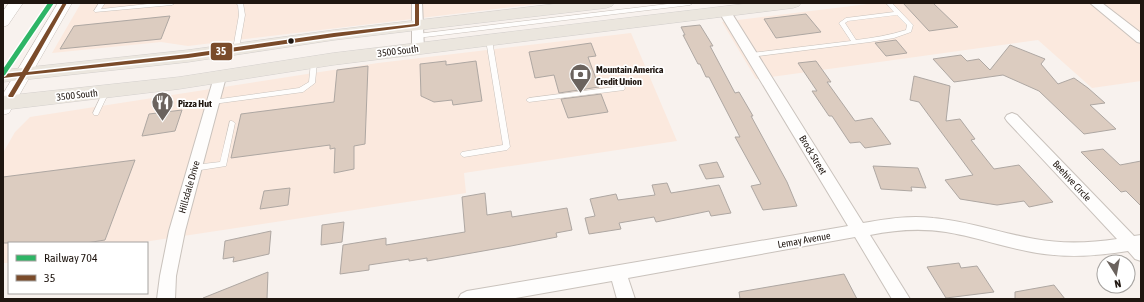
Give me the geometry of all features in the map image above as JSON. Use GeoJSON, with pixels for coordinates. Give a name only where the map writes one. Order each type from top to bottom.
{"type":"FeatureCollection","features":[{"type":"Feature","properties":{"kind":"main road"},"geometry":{"type":"LineString","coordinates":[[3,22],[16,3]]}},
{"type":"Feature","properties":{"kind":"main road"},"geometry":{"type":"LineString","coordinates":[[4,105],[65,3]]}},
{"type":"Feature","properties":{"kind":"main road","name":"3500 South"},"geometry":{"type":"LineString","coordinates":[[4,105],[220,77],[314,62],[417,37],[606,3]]}},
{"type":"Feature","properties":{"kind":"main road","name":"3500 South"},"geometry":{"type":"LineString","coordinates":[[3,76],[188,56],[334,34],[489,40],[793,3]]}},
{"type":"Feature","properties":{"kind":"street"},"geometry":{"type":"LineString","coordinates":[[417,3],[417,37]]}},
{"type":"Feature","properties":{"kind":"street"},"geometry":{"type":"LineString","coordinates":[[1095,3],[1141,39]]}},
{"type":"Feature","properties":{"kind":"street","name":"Brock Street"},"geometry":{"type":"LineString","coordinates":[[725,12],[901,299]]}},
{"type":"Feature","properties":{"kind":"street","name":"Hillsdale Drive"},"geometry":{"type":"LineString","coordinates":[[166,299],[172,253],[220,77]]}},
{"type":"Feature","properties":{"kind":"street","name":"Beehive Circle"},"geometry":{"type":"LineString","coordinates":[[1012,118],[1138,247]]}},
{"type":"Feature","properties":{"kind":"street","name":"Lemay Avenue"},"geometry":{"type":"LineString","coordinates":[[467,299],[859,230],[916,223],[961,229],[1056,249],[1094,250],[1138,247]]}},
{"type":"Feature","properties":{"kind":"street"},"geometry":{"type":"LineString","coordinates":[[618,272],[626,299]]}},
{"type":"Feature","properties":{"kind":"lane"},"geometry":{"type":"LineString","coordinates":[[102,3],[97,11],[172,3]]}},
{"type":"Feature","properties":{"kind":"lane"},"geometry":{"type":"LineString","coordinates":[[236,49],[242,16],[241,4],[238,3]]}},
{"type":"Feature","properties":{"kind":"lane"},"geometry":{"type":"LineString","coordinates":[[417,37],[690,3]]}},
{"type":"Feature","properties":{"kind":"lane"},"geometry":{"type":"LineString","coordinates":[[751,55],[894,36],[909,31],[910,25],[889,3]]}},
{"type":"Feature","properties":{"kind":"lane"},"geometry":{"type":"LineString","coordinates":[[854,42],[843,26],[842,23],[846,20],[899,13]]}},
{"type":"Feature","properties":{"kind":"lane"},"geometry":{"type":"LineString","coordinates":[[464,154],[507,148],[489,40]]}},
{"type":"Feature","properties":{"kind":"lane"},"geometry":{"type":"LineString","coordinates":[[213,102],[301,90],[312,83],[314,62]]}},
{"type":"Feature","properties":{"kind":"lane"},"geometry":{"type":"LineString","coordinates":[[529,100],[622,88]]}},
{"type":"Feature","properties":{"kind":"lane"},"geometry":{"type":"LineString","coordinates":[[96,113],[106,92]]}},
{"type":"Feature","properties":{"kind":"lane"},"geometry":{"type":"LineString","coordinates":[[194,168],[223,164],[232,123]]}},
{"type":"Feature","properties":{"kind":"shaded area"},"geometry":{"type":"Polygon","coordinates":[[[81,3],[546,3],[188,46],[161,42],[52,53],[81,3]]]}},
{"type":"Feature","properties":{"kind":"shaded area"},"geometry":{"type":"Polygon","coordinates":[[[876,3],[1141,3],[1141,81],[1092,88],[1038,40],[756,79],[722,22],[876,3]]]}},
{"type":"Feature","properties":{"kind":"shaded area"},"geometry":{"type":"Polygon","coordinates":[[[631,33],[677,141],[464,173],[466,193],[144,242],[8,242],[8,263],[3,263],[3,153],[15,132],[30,117],[378,63],[631,33]]]}},
{"type":"Feature","properties":{"kind":"building"},"geometry":{"type":"Polygon","coordinates":[[[903,3],[933,3],[958,27],[929,31],[903,3]]]}},
{"type":"Feature","properties":{"kind":"building"},"geometry":{"type":"Polygon","coordinates":[[[806,14],[821,32],[776,38],[764,19],[806,14]]]}},
{"type":"Feature","properties":{"kind":"building"},"geometry":{"type":"Polygon","coordinates":[[[170,16],[161,39],[60,49],[74,26],[170,16]]]}},
{"type":"Feature","properties":{"kind":"building"},"geometry":{"type":"Polygon","coordinates":[[[700,25],[713,46],[710,46],[735,93],[739,92],[753,116],[751,116],[787,182],[797,206],[763,210],[751,186],[761,184],[735,137],[740,137],[709,77],[706,77],[683,35],[685,35],[681,27],[700,25]]]}},
{"type":"Feature","properties":{"kind":"building"},"geometry":{"type":"Polygon","coordinates":[[[896,40],[907,53],[886,56],[875,43],[896,40]]]}},
{"type":"Feature","properties":{"kind":"building","name":"Mountain America Credit Union"},"geometry":{"type":"Polygon","coordinates":[[[591,43],[596,56],[588,57],[599,87],[559,93],[554,75],[535,78],[529,52],[591,43]]]}},
{"type":"Feature","properties":{"kind":"building"},"geometry":{"type":"Polygon","coordinates":[[[1010,45],[1045,59],[1041,64],[1058,84],[1074,78],[1088,88],[1105,103],[1090,105],[1116,129],[1084,134],[1039,91],[1003,75],[954,82],[933,59],[961,55],[967,61],[979,59],[990,70],[1010,45]]]}},
{"type":"Feature","properties":{"kind":"building"},"geometry":{"type":"Polygon","coordinates":[[[446,61],[446,65],[476,61],[482,101],[453,105],[452,100],[434,102],[421,96],[420,64],[446,61]]]}},
{"type":"Feature","properties":{"kind":"building"},"geometry":{"type":"Polygon","coordinates":[[[816,61],[831,82],[827,82],[855,121],[872,118],[891,144],[865,148],[860,142],[850,143],[832,116],[829,116],[812,91],[817,91],[798,63],[816,61]]]}},
{"type":"Feature","properties":{"kind":"building"},"geometry":{"type":"Polygon","coordinates":[[[368,66],[365,144],[354,146],[354,169],[334,173],[335,148],[330,149],[330,145],[231,158],[241,114],[334,102],[337,70],[368,66]]]}},
{"type":"Feature","properties":{"kind":"building"},"geometry":{"type":"Polygon","coordinates":[[[914,76],[950,86],[946,121],[960,119],[975,139],[971,140],[994,169],[1019,165],[1053,202],[1029,207],[1024,201],[997,205],[960,199],[945,180],[973,175],[919,102],[910,100],[914,76]]]}},
{"type":"Feature","properties":{"kind":"building"},"geometry":{"type":"Polygon","coordinates":[[[601,94],[608,112],[568,118],[561,99],[601,94]]]}},
{"type":"Feature","properties":{"kind":"building","name":"Pizza Hut"},"geometry":{"type":"Polygon","coordinates":[[[182,110],[175,131],[142,136],[149,114],[182,110]]]}},
{"type":"Feature","properties":{"kind":"building"},"geometry":{"type":"Polygon","coordinates":[[[1103,149],[1120,165],[1141,161],[1141,206],[1126,191],[1121,192],[1081,152],[1103,149]]]}},
{"type":"Feature","properties":{"kind":"building"},"geometry":{"type":"Polygon","coordinates":[[[135,160],[105,240],[92,242],[3,243],[3,177],[135,160]]]}},
{"type":"Feature","properties":{"kind":"building"},"geometry":{"type":"Polygon","coordinates":[[[717,162],[724,177],[706,179],[699,165],[717,162]]]}},
{"type":"Feature","properties":{"kind":"building"},"geometry":{"type":"Polygon","coordinates":[[[873,166],[918,168],[926,188],[911,187],[912,191],[881,189],[873,166]]]}},
{"type":"Feature","properties":{"kind":"building"},"geometry":{"type":"Polygon","coordinates":[[[667,183],[671,193],[719,185],[731,213],[711,216],[709,211],[656,222],[654,217],[619,223],[621,229],[589,234],[585,218],[595,216],[590,199],[616,194],[618,200],[655,195],[652,185],[667,183]]]}},
{"type":"Feature","properties":{"kind":"building"},"geometry":{"type":"Polygon","coordinates":[[[290,188],[288,205],[260,209],[264,191],[290,188]]]}},
{"type":"Feature","properties":{"kind":"building"},"geometry":{"type":"Polygon","coordinates":[[[485,193],[487,215],[511,211],[512,217],[567,208],[572,230],[556,233],[557,237],[511,246],[427,261],[427,258],[409,261],[409,259],[369,265],[369,270],[340,274],[343,245],[386,238],[386,245],[465,232],[462,197],[485,193]]]}},
{"type":"Feature","properties":{"kind":"building"},"geometry":{"type":"Polygon","coordinates":[[[344,222],[342,242],[321,245],[322,225],[344,222]]]}},
{"type":"Feature","properties":{"kind":"building"},"geometry":{"type":"Polygon","coordinates":[[[271,231],[269,254],[233,262],[234,257],[223,259],[225,241],[271,231]]]}},
{"type":"Feature","properties":{"kind":"building"},"geometry":{"type":"Polygon","coordinates":[[[959,263],[961,268],[977,266],[994,292],[946,298],[927,267],[959,263]]]}},
{"type":"Feature","properties":{"kind":"building"},"geometry":{"type":"Polygon","coordinates":[[[268,272],[267,299],[203,299],[203,298],[268,272]]]}},
{"type":"Feature","properties":{"kind":"building"},"geometry":{"type":"Polygon","coordinates":[[[844,274],[857,299],[740,299],[739,292],[844,274]]]}},
{"type":"Feature","properties":{"kind":"building"},"geometry":{"type":"Polygon","coordinates":[[[1054,285],[1065,299],[1015,299],[1015,292],[1054,285]]]}},
{"type":"Feature","properties":{"kind":"rail line","name":"704"},"geometry":{"type":"LineString","coordinates":[[3,74],[51,3]]}},
{"type":"Feature","properties":{"kind":"transit line","name":"35"},"geometry":{"type":"LineString","coordinates":[[11,96],[65,3]]}},
{"type":"Feature","properties":{"kind":"transit line","name":"35"},"geometry":{"type":"LineString","coordinates":[[3,76],[188,56],[334,35],[417,25],[417,3]]}},
{"type":"Feature","properties":{"kind":"place","name":"Mountain America Credit Union"},"geometry":{"type":"Point","coordinates":[581,94]}},
{"type":"Feature","properties":{"kind":"place","name":"Pizza Hut"},"geometry":{"type":"Point","coordinates":[162,122]}}]}
